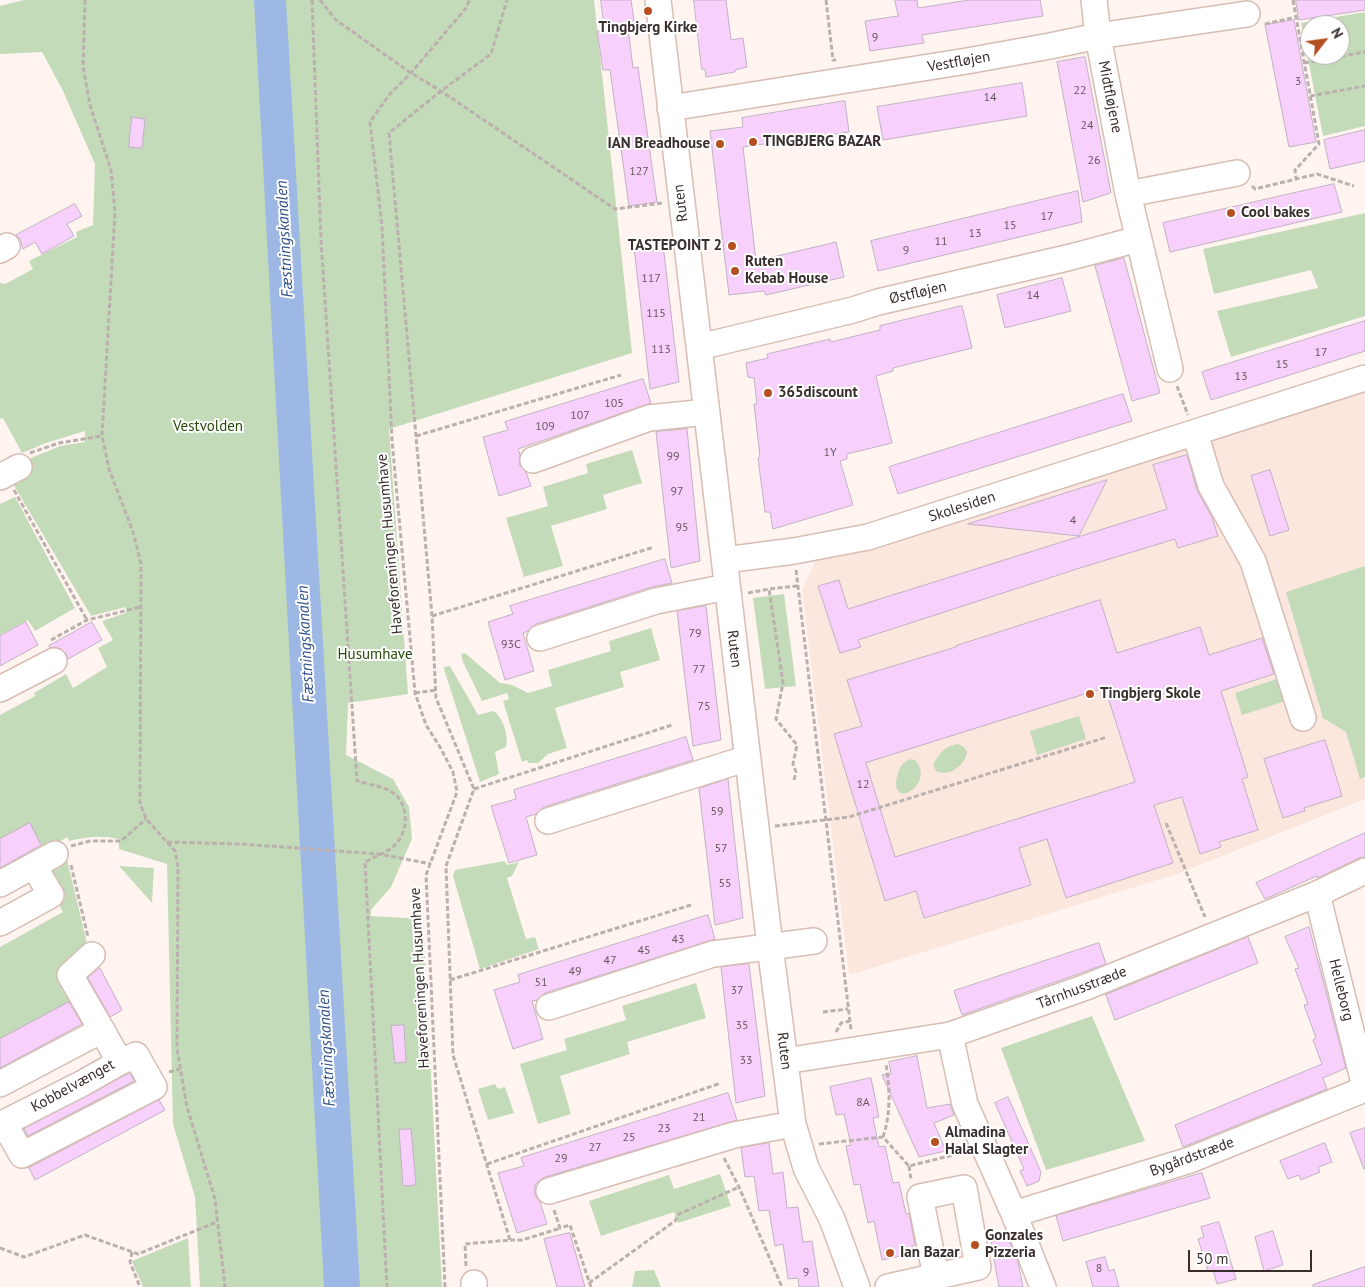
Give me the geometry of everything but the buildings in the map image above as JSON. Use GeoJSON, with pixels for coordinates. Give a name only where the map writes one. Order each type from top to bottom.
{"type":"FeatureCollection","features":[{"type":"Feature","properties":{"kind":"street","name":"Ruten"},"geometry":{"type":"LineString","coordinates":[[658,0],[725,560],[737,590],[748,758],[793,1124],[806,1168],[832,1219],[857,1287]]}},
{"type":"Feature","properties":{"kind":"street","name":"Midtfløjene"},"geometry":{"type":"LineString","coordinates":[[1094,0],[1098,36],[1128,194],[1170,369]]}},
{"type":"Feature","properties":{"kind":"street","name":"Vestfløjen"},"geometry":{"type":"LineString","coordinates":[[670,108],[968,61],[1098,36],[1247,14]]}},
{"type":"Feature","properties":{"kind":"street"},"geometry":{"type":"LineString","coordinates":[[1128,194],[1237,173]]}},
{"type":"Feature","properties":{"kind":"street","name":"Østfløjen"},"geometry":{"type":"LineString","coordinates":[[699,347],[1138,239]]}},
{"type":"Feature","properties":{"kind":"street","name":"Skolesiden"},"geometry":{"type":"LineString","coordinates":[[725,560],[794,551],[868,537],[1365,378]]}},
{"type":"Feature","properties":{"kind":"street"},"geometry":{"type":"LineString","coordinates":[[533,460],[649,418],[707,412]]}},
{"type":"Feature","properties":{"kind":"street"},"geometry":{"type":"LineString","coordinates":[[1195,433],[1211,486],[1253,561],[1303,718]]}},
{"type":"Feature","properties":{"kind":"street"},"geometry":{"type":"LineString","coordinates":[[540,638],[656,601],[737,590]]}},
{"type":"Feature","properties":{"kind":"street"},"geometry":{"type":"LineString","coordinates":[[0,689],[54,660]]}},
{"type":"Feature","properties":{"kind":"street"},"geometry":{"type":"LineString","coordinates":[[548,821],[748,758]]}},
{"type":"Feature","properties":{"kind":"street"},"geometry":{"type":"LineString","coordinates":[[0,884],[54,861],[51,895],[0,923]]}},
{"type":"Feature","properties":{"kind":"street","name":"Tårnhusstræde"},"geometry":{"type":"LineString","coordinates":[[786,1061],[950,1035],[1086,987],[1318,894],[1365,872]]}},
{"type":"Feature","properties":{"kind":"street","name":"Helleborg"},"geometry":{"type":"LineString","coordinates":[[1318,894],[1365,1088]]}},
{"type":"Feature","properties":{"kind":"street"},"geometry":{"type":"LineString","coordinates":[[549,1007],[713,954],[814,940]]}},
{"type":"Feature","properties":{"kind":"street","name":"Kobbelvænget"},"geometry":{"type":"LineString","coordinates":[[2,1124],[120,1062],[70,974],[92,955]]}},
{"type":"Feature","properties":{"kind":"street"},"geometry":{"type":"LineString","coordinates":[[0,1084],[102,1030]]}},
{"type":"Feature","properties":{"kind":"street"},"geometry":{"type":"LineString","coordinates":[[950,1035],[964,1104],[1014,1214],[1043,1287]]}},
{"type":"Feature","properties":{"kind":"street"},"geometry":{"type":"LineString","coordinates":[[2,1124],[22,1155],[154,1087],[136,1055],[120,1062]]}},
{"type":"Feature","properties":{"kind":"street","name":"Bygårdstræde"},"geometry":{"type":"LineString","coordinates":[[1014,1214],[1190,1160],[1365,1088]]}},
{"type":"Feature","properties":{"kind":"street"},"geometry":{"type":"LineString","coordinates":[[549,1191],[734,1135],[793,1124]]}},
{"type":"Feature","properties":{"kind":"street"},"geometry":{"type":"LineString","coordinates":[[888,1287],[936,1276]]}},
{"type":"Feature","properties":{"kind":"path"},"geometry":{"type":"LineString","coordinates":[[85,0],[83,67],[90,105],[111,170],[115,212],[102,436],[109,469],[134,532],[140,564],[140,803],[146,818],[175,851],[178,867],[176,1049],[187,1107],[215,1199],[225,1287]]}},
{"type":"Feature","properties":{"kind":"path"},"geometry":{"type":"LineString","coordinates":[[312,0],[321,240],[357,781],[390,790],[398,797],[405,808],[406,822],[403,834],[395,845],[365,862],[386,1287]]}},
{"type":"Feature","properties":{"kind":"path"},"geometry":{"type":"LineString","coordinates":[[320,0],[336,20],[411,73],[441,91],[615,210],[681,201]]}},
{"type":"Feature","properties":{"kind":"path","name":"Haveforeningen Husumhave"},"geometry":{"type":"LineString","coordinates":[[445,1287],[426,876],[457,792],[453,772],[426,725],[414,693],[392,440],[382,226],[370,122],[389,95],[411,73],[467,7],[469,0]]}},
{"type":"Feature","properties":{"kind":"path"},"geometry":{"type":"LineString","coordinates":[[507,0],[491,54],[389,133],[432,616],[436,698],[474,789],[446,866],[453,1055],[510,1240]]}},
{"type":"Feature","properties":{"kind":"path"},"geometry":{"type":"LineString","coordinates":[[826,0],[833,60]]}},
{"type":"Feature","properties":{"kind":"path"},"geometry":{"type":"LineString","coordinates":[[1293,0],[1300,40]]}},
{"type":"Feature","properties":{"kind":"path"},"geometry":{"type":"LineString","coordinates":[[1350,55],[1365,52]]}},
{"type":"Feature","properties":{"kind":"path"},"geometry":{"type":"LineString","coordinates":[[1296,179],[1295,170],[1319,144],[1304,65]]}},
{"type":"Feature","properties":{"kind":"path"},"geometry":{"type":"LineString","coordinates":[[1310,96],[1365,86]]}},
{"type":"Feature","properties":{"kind":"path"},"geometry":{"type":"LineString","coordinates":[[1237,173],[1256,189],[1317,174],[1354,186]]}},
{"type":"Feature","properties":{"kind":"path"},"geometry":{"type":"LineString","coordinates":[[1170,369],[1195,433]]}},
{"type":"Feature","properties":{"kind":"path"},"geometry":{"type":"LineString","coordinates":[[416,436],[621,375]]}},
{"type":"Feature","properties":{"kind":"path"},"geometry":{"type":"LineString","coordinates":[[87,620],[8,473],[28,454],[59,443],[102,436]]}},
{"type":"Feature","properties":{"kind":"path"},"geometry":{"type":"LineString","coordinates":[[432,616],[654,547]]}},
{"type":"Feature","properties":{"kind":"path"},"geometry":{"type":"LineString","coordinates":[[794,551],[853,1050]]}},
{"type":"Feature","properties":{"kind":"path"},"geometry":{"type":"LineString","coordinates":[[737,590],[798,586]]}},
{"type":"Feature","properties":{"kind":"path"},"geometry":{"type":"LineString","coordinates":[[769,589],[783,683],[776,719],[797,745],[793,764],[796,772],[794,780]]}},
{"type":"Feature","properties":{"kind":"path"},"geometry":{"type":"LineString","coordinates":[[54,660],[45,643],[87,620],[141,606]]}},
{"type":"Feature","properties":{"kind":"path"},"geometry":{"type":"LineString","coordinates":[[414,693],[436,690]]}},
{"type":"Feature","properties":{"kind":"path"},"geometry":{"type":"LineString","coordinates":[[474,789],[672,725]]}},
{"type":"Feature","properties":{"kind":"path"},"geometry":{"type":"LineString","coordinates":[[756,829],[849,817],[1107,737]]}},
{"type":"Feature","properties":{"kind":"path"},"geometry":{"type":"LineString","coordinates":[[92,955],[54,861],[67,846],[90,841],[121,841],[146,818]]}},
{"type":"Feature","properties":{"kind":"path"},"geometry":{"type":"LineString","coordinates":[[1166,823],[1213,936]]}},
{"type":"Feature","properties":{"kind":"path"},"geometry":{"type":"LineString","coordinates":[[166,842],[241,844],[379,854],[430,864]]}},
{"type":"Feature","properties":{"kind":"path"},"geometry":{"type":"LineString","coordinates":[[450,980],[691,905]]}},
{"type":"Feature","properties":{"kind":"path"},"geometry":{"type":"LineString","coordinates":[[823,1012],[848,1009]]}},
{"type":"Feature","properties":{"kind":"path"},"geometry":{"type":"LineString","coordinates":[[882,1045],[890,1086],[888,1122],[883,1137]]}},
{"type":"Feature","properties":{"kind":"path"},"geometry":{"type":"LineString","coordinates":[[487,1164],[721,1083]]}},
{"type":"Feature","properties":{"kind":"path"},"geometry":{"type":"LineString","coordinates":[[883,1137],[908,1166],[984,1148]]}},
{"type":"Feature","properties":{"kind":"path"},"geometry":{"type":"LineString","coordinates":[[813,1144],[883,1137]]}},
{"type":"Feature","properties":{"kind":"path"},"geometry":{"type":"LineString","coordinates":[[716,1141],[739,1187],[782,1287]]}},
{"type":"Feature","properties":{"kind":"path"},"geometry":{"type":"LineString","coordinates":[[474,1285],[467,1269],[465,1244],[522,1240],[570,1225],[590,1285],[675,1221],[679,1214],[739,1187]]}},
{"type":"Feature","properties":{"kind":"path"},"geometry":{"type":"LineString","coordinates":[[549,1191],[561,1228]]}},
{"type":"Feature","properties":{"kind":"path"},"geometry":{"type":"LineString","coordinates":[[0,1248],[24,1257],[85,1235],[138,1254],[217,1222]]}},
{"type":"Feature","properties":{"kind":"path"},"geometry":{"type":"LineString","coordinates":[[132,1252],[130,1262],[140,1287]]}},
{"type":"Feature","properties":{"kind":"shaded area","name":"Tingbjerg Skole"},"geometry":{"type":"Polygon","coordinates":[[[1365,393],[1365,799],[1177,874],[849,975],[802,590],[816,560],[1365,393]]]}},
{"type":"Feature","properties":{"kind":"green space"},"geometry":{"type":"Polygon","coordinates":[[[24,0],[594,0],[632,353],[389,429],[408,694],[348,703],[346,755],[393,779],[409,807],[412,839],[391,887],[371,910],[371,916],[423,919],[442,1287],[200,1287],[195,1197],[173,1124],[167,864],[119,849],[119,839],[106,837],[69,841],[67,837],[45,851],[29,824],[0,839],[0,715],[35,696],[34,693],[66,674],[73,688],[107,667],[98,648],[113,640],[102,621],[126,613],[126,607],[91,616],[9,477],[27,468],[31,458],[60,446],[85,442],[85,431],[46,443],[22,453],[3,418],[0,419],[0,283],[5,284],[33,269],[29,261],[77,237],[76,232],[93,225],[95,164],[63,91],[42,52],[0,54],[0,6],[24,0]]]}},
{"type":"Feature","properties":{"kind":"green space"},"geometry":{"type":"Polygon","coordinates":[[[1365,12],[1365,126],[1323,136],[1309,65],[1350,65],[1350,15],[1348,15],[1365,12]]]}},
{"type":"Feature","properties":{"kind":"green space"},"geometry":{"type":"Polygon","coordinates":[[[1365,213],[1365,316],[1231,357],[1217,311],[1318,288],[1311,270],[1214,294],[1203,249],[1365,213]]]}},
{"type":"Feature","properties":{"kind":"green space"},"geometry":{"type":"Polygon","coordinates":[[[632,450],[642,483],[603,495],[607,509],[551,526],[563,566],[524,577],[506,518],[548,506],[543,487],[588,473],[586,464],[632,450]]]}},
{"type":"Feature","properties":{"kind":"green space"},"geometry":{"type":"Polygon","coordinates":[[[15,497],[75,608],[35,631],[28,620],[0,635],[0,504],[15,497]]]}},
{"type":"Feature","properties":{"kind":"green space"},"geometry":{"type":"Polygon","coordinates":[[[1365,566],[1365,777],[1360,779],[1346,732],[1323,718],[1286,592],[1365,566]]]}},
{"type":"Feature","properties":{"kind":"green space"},"geometry":{"type":"Polygon","coordinates":[[[784,594],[796,686],[765,689],[753,598],[784,594]]]}},
{"type":"Feature","properties":{"kind":"green space"},"geometry":{"type":"Polygon","coordinates":[[[651,628],[660,660],[620,672],[624,687],[555,708],[567,748],[548,754],[538,763],[528,763],[527,760],[522,762],[503,701],[509,699],[507,693],[482,701],[461,654],[465,653],[500,683],[512,685],[528,693],[552,686],[548,670],[611,651],[609,641],[651,628]]]}},
{"type":"Feature","properties":{"kind":"green space"},"geometry":{"type":"Polygon","coordinates":[[[450,666],[478,715],[493,711],[500,717],[506,733],[506,747],[495,752],[499,774],[480,782],[444,669],[444,667],[450,666]]]}},
{"type":"Feature","properties":{"kind":"green space"},"geometry":{"type":"Polygon","coordinates":[[[1282,677],[1289,700],[1242,715],[1235,693],[1282,677]]]}},
{"type":"Feature","properties":{"kind":"green space"},"geometry":{"type":"Polygon","coordinates":[[[1079,716],[1086,739],[1037,755],[1030,731],[1079,716]]]}},
{"type":"Feature","properties":{"kind":"green space"},"geometry":{"type":"Polygon","coordinates":[[[958,744],[964,747],[967,752],[960,766],[946,773],[936,771],[933,765],[940,754],[949,747],[958,744]]]}},
{"type":"Feature","properties":{"kind":"green space"},"geometry":{"type":"Polygon","coordinates":[[[912,759],[916,761],[920,770],[920,779],[910,791],[899,792],[896,785],[898,773],[903,764],[912,759]]]}},
{"type":"Feature","properties":{"kind":"green space"},"geometry":{"type":"Polygon","coordinates":[[[66,855],[89,952],[77,1002],[0,1039],[0,947],[63,912],[40,868],[66,855]]]}},
{"type":"Feature","properties":{"kind":"green space"},"geometry":{"type":"Polygon","coordinates":[[[504,861],[508,865],[519,862],[512,876],[507,878],[526,939],[535,937],[539,949],[480,969],[453,876],[455,870],[504,861]]]}},
{"type":"Feature","properties":{"kind":"green space"},"geometry":{"type":"Polygon","coordinates":[[[119,866],[154,868],[152,903],[119,866]]]}},
{"type":"Feature","properties":{"kind":"green space"},"geometry":{"type":"Polygon","coordinates":[[[696,983],[706,1018],[627,1042],[630,1054],[560,1076],[571,1114],[538,1124],[520,1064],[567,1050],[564,1039],[626,1020],[622,1006],[696,983]]]}},
{"type":"Feature","properties":{"kind":"green space"},"geometry":{"type":"Polygon","coordinates":[[[1092,1016],[1145,1141],[1046,1170],[1001,1048],[1092,1016]]]}},
{"type":"Feature","properties":{"kind":"green space"},"geometry":{"type":"Polygon","coordinates":[[[495,1084],[498,1089],[505,1087],[514,1113],[488,1120],[478,1089],[495,1084]]]}},
{"type":"Feature","properties":{"kind":"green space"},"geometry":{"type":"Polygon","coordinates":[[[720,1174],[731,1206],[678,1223],[674,1212],[601,1236],[589,1201],[669,1175],[674,1189],[720,1174]]]}},
{"type":"Feature","properties":{"kind":"green space"},"geometry":{"type":"Polygon","coordinates":[[[188,1238],[191,1287],[143,1287],[132,1261],[188,1238]]]}},
{"type":"Feature","properties":{"kind":"green space"},"geometry":{"type":"Polygon","coordinates":[[[654,1270],[661,1287],[632,1287],[635,1271],[654,1270]]]}},
{"type":"Feature","properties":{"kind":"water","name":"Fæstningskanalen"},"geometry":{"type":"Polygon","coordinates":[[[254,0],[286,0],[360,1287],[324,1287],[254,0]]]}},
{"type":"Feature","properties":{"kind":"place","name":"Tingbjerg Kirke"},"geometry":{"type":"Point","coordinates":[648,11]}},
{"type":"Feature","properties":{"kind":"place","name":"TINGBJERG BAZAR"},"geometry":{"type":"Point","coordinates":[753,142]}},
{"type":"Feature","properties":{"kind":"place","name":"IAN Breadhouse"},"geometry":{"type":"Point","coordinates":[720,144]}},
{"type":"Feature","properties":{"kind":"place","name":"Cool bakes"},"geometry":{"type":"Point","coordinates":[1231,213]}},
{"type":"Feature","properties":{"kind":"place","name":"TASTEPOINT 2"},"geometry":{"type":"Point","coordinates":[732,246]}},
{"type":"Feature","properties":{"kind":"place","name":"Ruten Kebab House"},"geometry":{"type":"Point","coordinates":[735,271]}},
{"type":"Feature","properties":{"kind":"place","name":"365discount"},"geometry":{"type":"Point","coordinates":[768,393]}},
{"type":"Feature","properties":{"kind":"place","name":"Tingbjerg Skole"},"geometry":{"type":"Point","coordinates":[1090,694]}},
{"type":"Feature","properties":{"kind":"place","name":"Almadina Halal Slagter"},"geometry":{"type":"Point","coordinates":[935,1142]}},
{"type":"Feature","properties":{"kind":"place","name":"Gonzales Pizzeria"},"geometry":{"type":"Point","coordinates":[975,1245]}},
{"type":"Feature","properties":{"kind":"place","name":"Ian Bazar"},"geometry":{"type":"Point","coordinates":[890,1253]}},
{"type":"Feature","properties":{"kind":"park label","name":"Vestvolden"},"geometry":{"type":"Point","coordinates":[208,427]}},
{"type":"Feature","properties":{"kind":"park label","name":"Husumhave"},"geometry":{"type":"Point","coordinates":[375,655]}}]}
